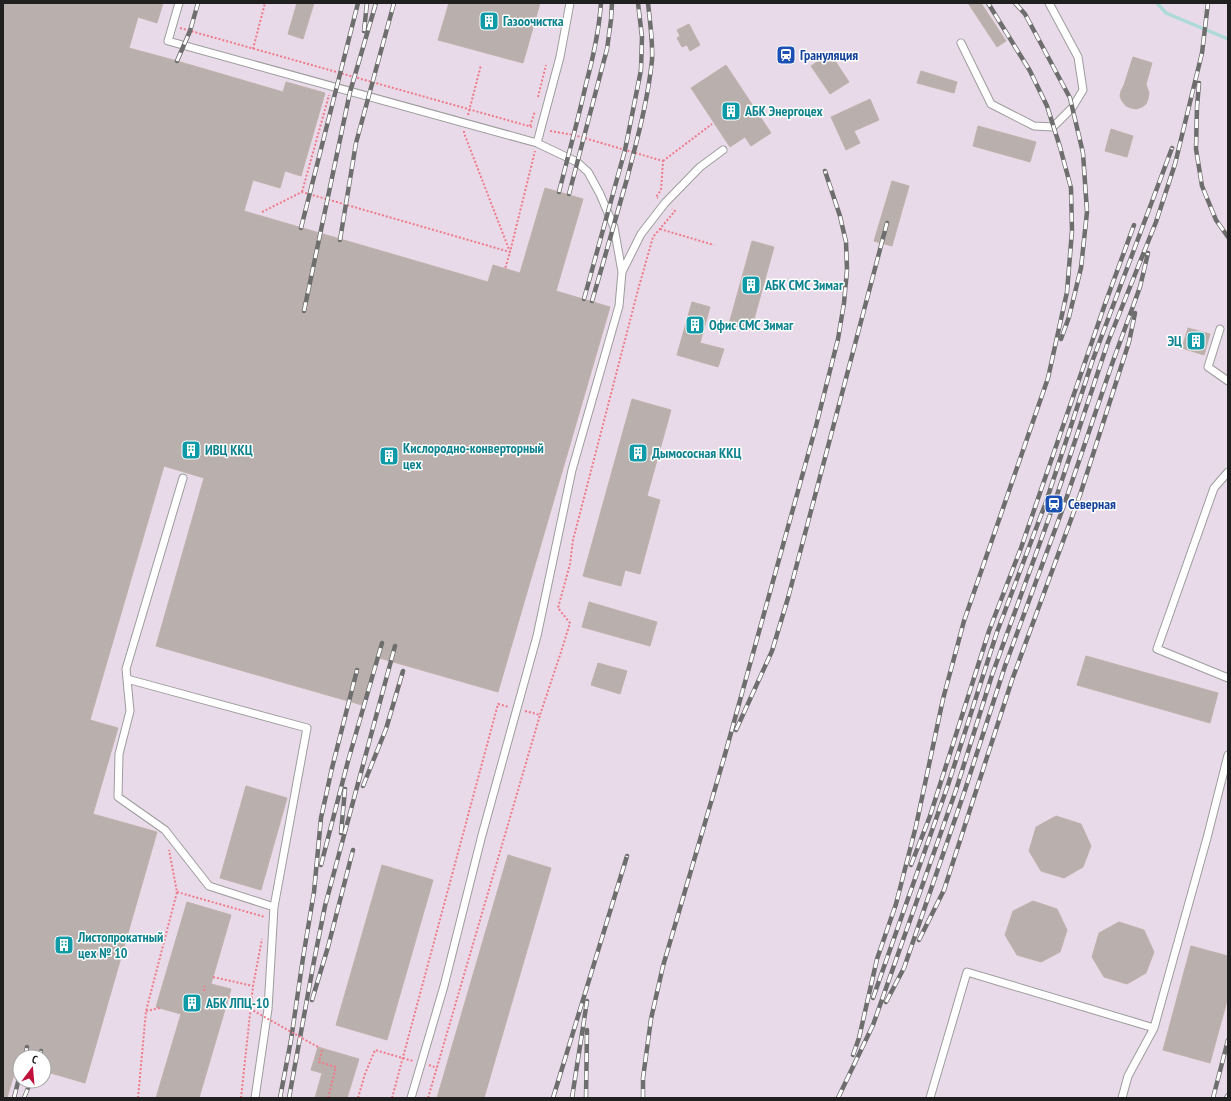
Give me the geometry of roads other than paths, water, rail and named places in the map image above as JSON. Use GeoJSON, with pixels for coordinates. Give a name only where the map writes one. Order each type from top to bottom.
{"type":"FeatureCollection","features":[{"type":"Feature","properties":{"kind":"lane"},"geometry":{"type":"LineString","coordinates":[[180,3],[168,41],[537,143],[568,157],[577,162],[588,172],[600,194],[614,227],[622,272],[619,306],[572,470],[537,636],[482,835],[446,978],[412,1098]]}},
{"type":"Feature","properties":{"kind":"lane"},"geometry":{"type":"LineString","coordinates":[[537,143],[560,57],[570,3]]}},
{"type":"Feature","properties":{"kind":"lane"},"geometry":{"type":"LineString","coordinates":[[961,43],[991,104],[1034,126],[1054,127],[1072,108],[1083,90],[1078,56],[1049,3]]}},
{"type":"Feature","properties":{"kind":"lane"},"geometry":{"type":"LineString","coordinates":[[622,272],[641,234],[665,204],[700,167],[723,150]]}},
{"type":"Feature","properties":{"kind":"lane"},"geometry":{"type":"LineString","coordinates":[[1220,329],[1208,368],[1228,381]]}},
{"type":"Feature","properties":{"kind":"lane"},"geometry":{"type":"LineString","coordinates":[[1228,472],[1214,488],[1157,649],[1228,678]]}},
{"type":"Feature","properties":{"kind":"lane"},"geometry":{"type":"LineString","coordinates":[[183,478],[126,669],[130,711],[119,754],[118,797],[165,830],[209,886],[274,907]]}},
{"type":"Feature","properties":{"kind":"lane"},"geometry":{"type":"LineString","coordinates":[[127,679],[307,728],[274,907],[268,1009],[254,1098]]}},
{"type":"Feature","properties":{"kind":"lane"},"geometry":{"type":"LineString","coordinates":[[1122,1098],[1128,1076],[1154,1028],[1207,838],[1228,755]]}},
{"type":"Feature","properties":{"kind":"lane"},"geometry":{"type":"LineString","coordinates":[[930,1098],[967,972],[1154,1028]]}},
{"type":"Feature","properties":{"kind":"waterway"},"geometry":{"type":"LineString","coordinates":[[1157,3],[1166,13],[1228,39]]}},
{"type":"Feature","properties":{"kind":"railway"},"geometry":{"type":"LineString","coordinates":[[177,61],[190,31],[198,3]]}},
{"type":"Feature","properties":{"kind":"railway"},"geometry":{"type":"LineString","coordinates":[[301,228],[358,3]]}},
{"type":"Feature","properties":{"kind":"railway"},"geometry":{"type":"LineString","coordinates":[[364,31],[367,3]]}},
{"type":"Feature","properties":{"kind":"railway"},"geometry":{"type":"LineString","coordinates":[[304,311],[350,92],[376,3]]}},
{"type":"Feature","properties":{"kind":"railway"},"geometry":{"type":"LineString","coordinates":[[340,240],[356,143],[394,3]]}},
{"type":"Feature","properties":{"kind":"railway"},"geometry":{"type":"LineString","coordinates":[[559,192],[593,54],[599,24],[601,3]]}},
{"type":"Feature","properties":{"kind":"railway"},"geometry":{"type":"LineString","coordinates":[[569,194],[607,49],[612,3]]}},
{"type":"Feature","properties":{"kind":"railway"},"geometry":{"type":"LineString","coordinates":[[584,299],[625,150],[641,70],[642,37],[638,3]]}},
{"type":"Feature","properties":{"kind":"railway"},"geometry":{"type":"LineString","coordinates":[[592,301],[627,179],[648,90],[652,60],[648,3]]}},
{"type":"Feature","properties":{"kind":"railway"},"geometry":{"type":"LineString","coordinates":[[853,1055],[859,1038],[877,959],[896,904],[916,826],[943,699],[964,621],[1048,378],[1067,292],[1072,231],[1071,188],[1060,147],[1047,106],[1030,71],[988,3]]}},
{"type":"Feature","properties":{"kind":"railway"},"geometry":{"type":"LineString","coordinates":[[1015,3],[1025,14],[1070,98],[1083,153],[1087,212],[1081,268],[1069,317],[1061,339]]}},
{"type":"Feature","properties":{"kind":"railway"},"geometry":{"type":"LineString","coordinates":[[838,1098],[873,1025],[956,790],[992,675],[1054,504],[1108,342],[1156,222],[1175,164],[1202,53],[1208,3]]}},
{"type":"Feature","properties":{"kind":"railway"},"geometry":{"type":"LineString","coordinates":[[1199,83],[1196,149],[1202,186],[1216,220],[1228,237]]}},
{"type":"Feature","properties":{"kind":"railway"},"geometry":{"type":"LineString","coordinates":[[873,998],[948,785],[997,632],[1046,502],[1092,362],[1172,148]]}},
{"type":"Feature","properties":{"kind":"railway"},"geometry":{"type":"LineString","coordinates":[[643,1098],[643,1078],[651,1019],[663,966],[724,758],[816,426],[838,339],[844,303],[847,270],[846,242],[840,216],[825,171]]}},
{"type":"Feature","properties":{"kind":"railway"},"geometry":{"type":"LineString","coordinates":[[736,730],[772,651],[788,598],[887,223]]}},
{"type":"Feature","properties":{"kind":"railway"},"geometry":{"type":"LineString","coordinates":[[911,865],[930,816],[989,631],[1021,548],[1105,304],[1134,225]]}},
{"type":"Feature","properties":{"kind":"railway"},"geometry":{"type":"LineString","coordinates":[[886,1002],[904,968],[965,790],[1005,666],[1063,508],[1140,287],[1148,253]]}},
{"type":"Feature","properties":{"kind":"railway"},"geometry":{"type":"LineString","coordinates":[[919,940],[944,890],[1012,680],[1080,495],[1129,342],[1135,313]]}},
{"type":"Feature","properties":{"kind":"railway"},"geometry":{"type":"LineString","coordinates":[[321,865],[348,761],[382,643]]}},
{"type":"Feature","properties":{"kind":"railway"},"geometry":{"type":"LineString","coordinates":[[289,1098],[325,906],[395,646]]}},
{"type":"Feature","properties":{"kind":"railway"},"geometry":{"type":"LineString","coordinates":[[280,1098],[291,1040],[314,892],[321,818],[357,670]]}},
{"type":"Feature","properties":{"kind":"railway"},"geometry":{"type":"LineString","coordinates":[[363,786],[386,729],[403,671]]}},
{"type":"Feature","properties":{"kind":"railway"},"geometry":{"type":"LineString","coordinates":[[341,833],[345,789]]}},
{"type":"Feature","properties":{"kind":"railway"},"geometry":{"type":"LineString","coordinates":[[312,1000],[328,947],[353,850]]}},
{"type":"Feature","properties":{"kind":"railway"},"geometry":{"type":"LineString","coordinates":[[553,1098],[627,856]]}},
{"type":"Feature","properties":{"kind":"railway"},"geometry":{"type":"LineString","coordinates":[[572,1098],[587,1001]]}},
{"type":"Feature","properties":{"kind":"railway"},"geometry":{"type":"LineString","coordinates":[[586,1098],[587,1030]]}},
{"type":"Feature","properties":{"kind":"railway"},"geometry":{"type":"LineString","coordinates":[[1213,1098],[1228,1040]]}},
{"type":"Feature","properties":{"kind":"railway"},"geometry":{"type":"LineString","coordinates":[[14,1098],[16,1089]]}},
{"type":"Feature","properties":{"kind":"railway"},"geometry":{"type":"LineString","coordinates":[[24,1098],[28,1089]]}},
{"type":"Feature","properties":{"kind":"place","name":"Газоочистка"},"geometry":{"type":"Point","coordinates":[489,21]}},
{"type":"Feature","properties":{"kind":"place","name":"Грануляция"},"geometry":{"type":"Point","coordinates":[786,55]}},
{"type":"Feature","properties":{"kind":"place","name":"АБК Энергоцех"},"geometry":{"type":"Point","coordinates":[731,111]}},
{"type":"Feature","properties":{"kind":"place","name":"АБК СМС Зимаг"},"geometry":{"type":"Point","coordinates":[751,285]}},
{"type":"Feature","properties":{"kind":"place","name":"Офис СМС Зимаг"},"geometry":{"type":"Point","coordinates":[695,325]}},
{"type":"Feature","properties":{"kind":"place","name":"ЭЦ"},"geometry":{"type":"Point","coordinates":[1196,341]}},
{"type":"Feature","properties":{"kind":"place","name":"ИВЦ ККЦ"},"geometry":{"type":"Point","coordinates":[191,450]}},
{"type":"Feature","properties":{"kind":"place","name":"Дымососная ККЦ"},"geometry":{"type":"Point","coordinates":[638,453]}},
{"type":"Feature","properties":{"kind":"place","name":"Кислородно-конверторный цех"},"geometry":{"type":"Point","coordinates":[389,456]}},
{"type":"Feature","properties":{"kind":"place","name":"Северная"},"geometry":{"type":"Point","coordinates":[1054,504]}},
{"type":"Feature","properties":{"kind":"place","name":"Листопрокатный цех № 10"},"geometry":{"type":"Point","coordinates":[64,945]}},
{"type":"Feature","properties":{"kind":"place","name":"АБК ЛПЦ-10"},"geometry":{"type":"Point","coordinates":[192,1003]}}]}
